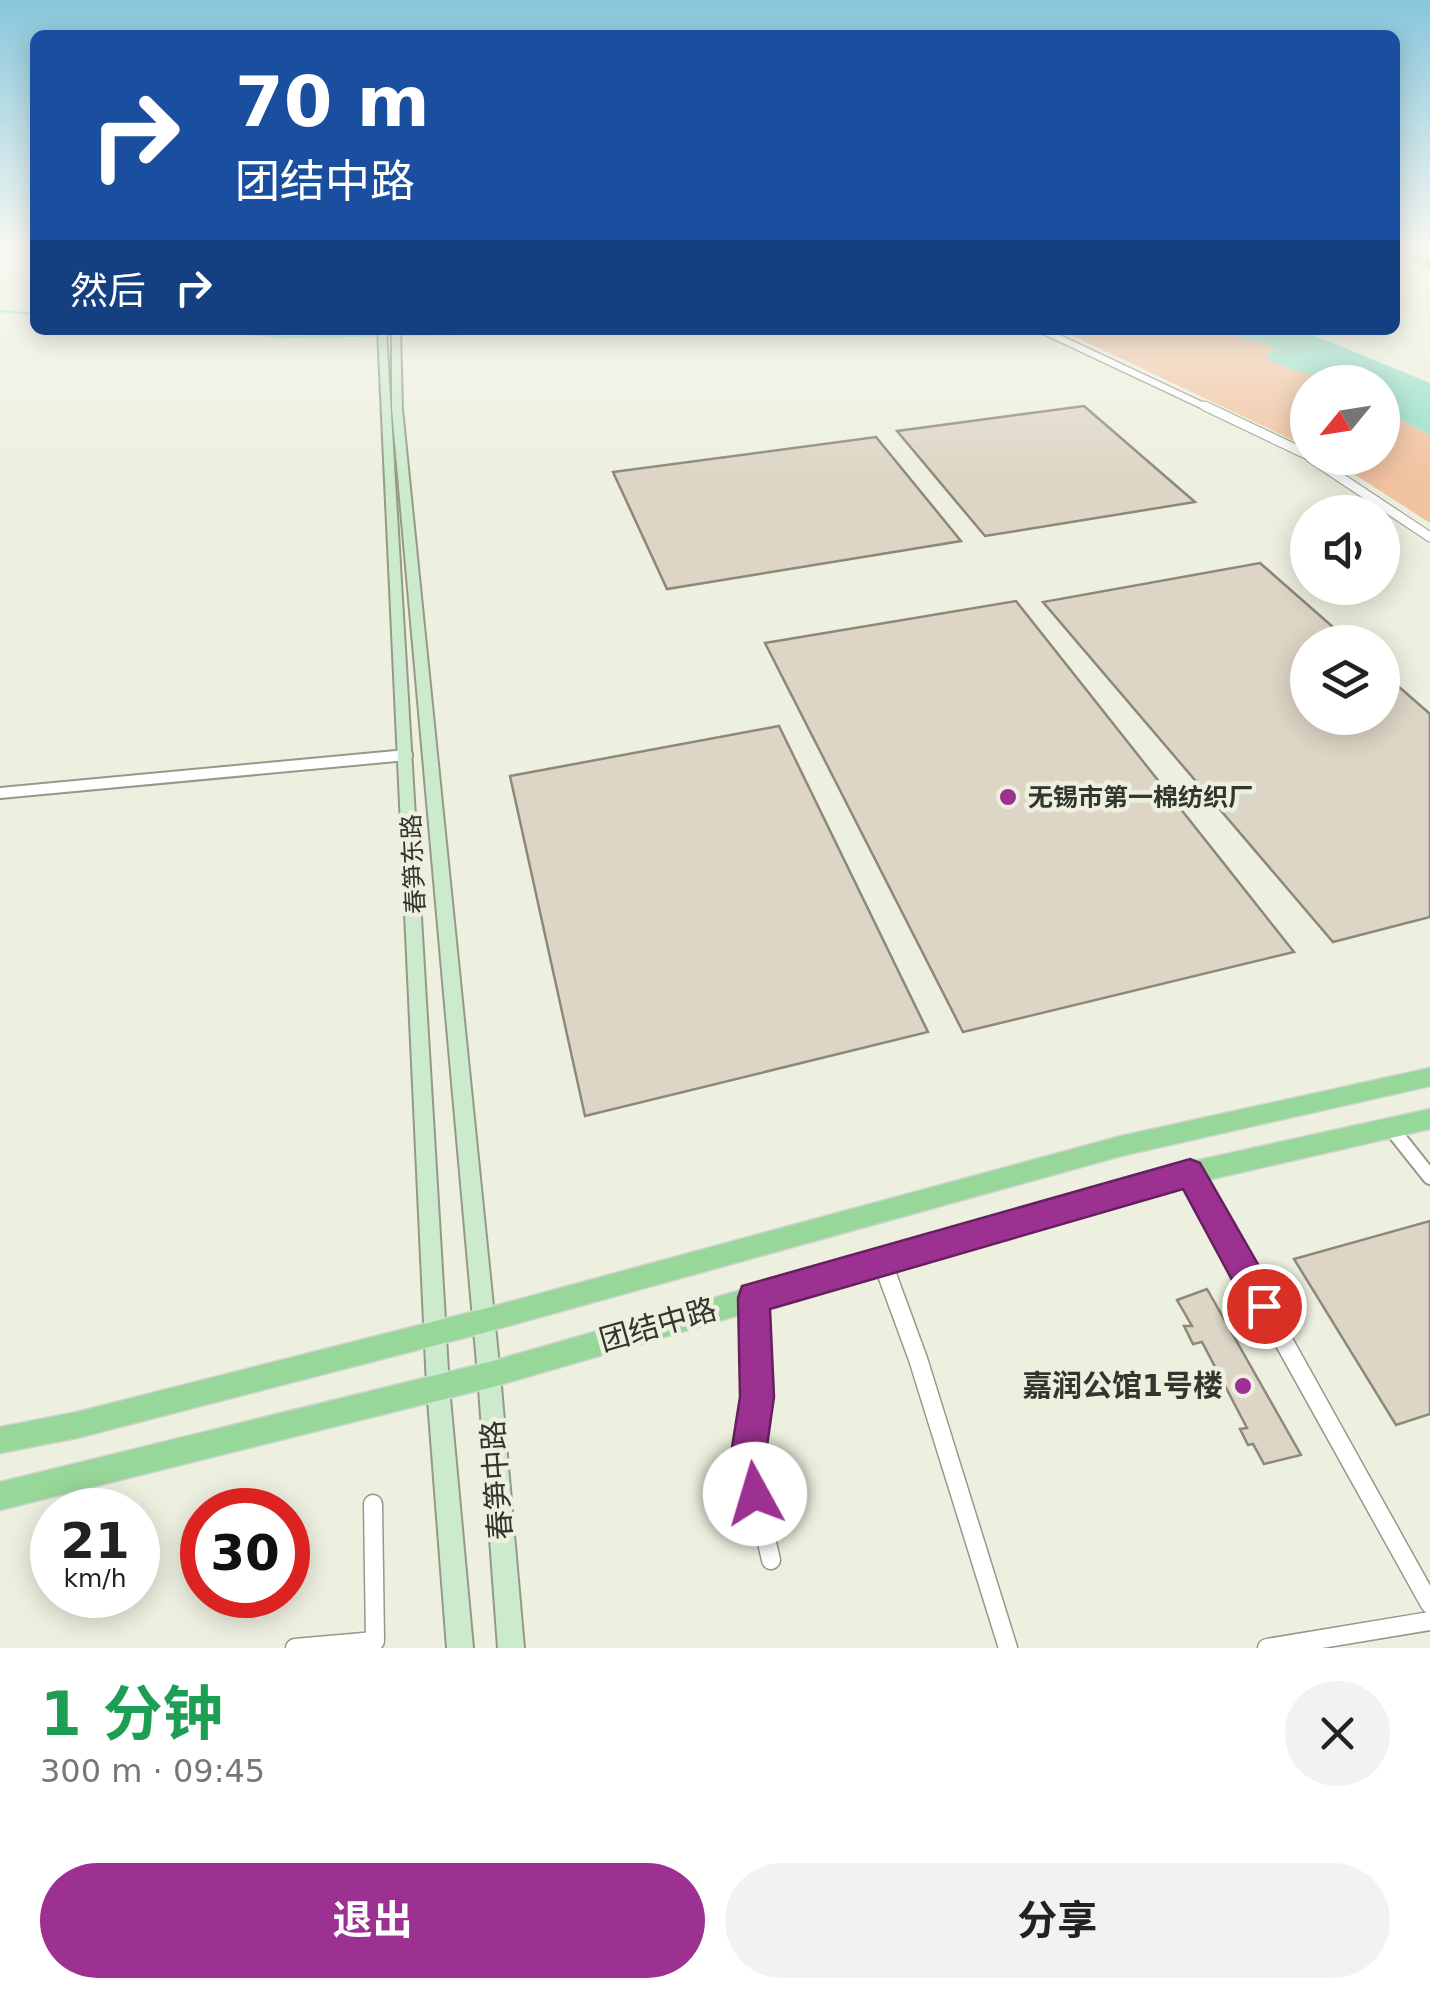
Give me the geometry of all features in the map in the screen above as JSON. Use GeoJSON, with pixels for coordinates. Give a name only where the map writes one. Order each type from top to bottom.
{"type":"FeatureCollection","features":[{"type":"Feature","properties":{"kind":"main road","name":"春笋东路"},"geometry":{"type":"LineString","coordinates":[[388,335],[438,1388]]}},
{"type":"Feature","properties":{"kind":"main road","name":"春笋东路"},"geometry":{"type":"LineString","coordinates":[[388,335],[483,1321]]}},
{"type":"Feature","properties":{"kind":"main road","name":"团结中路"},"geometry":{"type":"LineString","coordinates":[[0,1440],[78,1425],[483,1321],[1121,1146],[1430,1077]]}},
{"type":"Feature","properties":{"kind":"main road","name":"团结中路"},"geometry":{"type":"LineString","coordinates":[[0,1496],[489,1376],[1190,1173],[1430,1119]]}},
{"type":"Feature","properties":{"kind":"main road","name":"春笋中路"},"geometry":{"type":"LineString","coordinates":[[483,1321],[510,1644]]}},
{"type":"Feature","properties":{"kind":"main road","name":"春笋中路"},"geometry":{"type":"LineString","coordinates":[[438,1388],[460,1648]]}},
{"type":"Feature","properties":{"kind":"street"},"geometry":{"type":"LineString","coordinates":[[1053,335],[1290,447]]}},
{"type":"Feature","properties":{"kind":"street"},"geometry":{"type":"LineString","coordinates":[[1338,475],[1430,538]]}},
{"type":"Feature","properties":{"kind":"street"},"geometry":{"type":"LineString","coordinates":[[0,794],[407,755]]}},
{"type":"Feature","properties":{"kind":"street"},"geometry":{"type":"LineString","coordinates":[[1390,1128],[1430,1177]]}},
{"type":"Feature","properties":{"kind":"street"},"geometry":{"type":"LineString","coordinates":[[1190,1173],[1430,1604]]}},
{"type":"Feature","properties":{"kind":"street"},"geometry":{"type":"LineString","coordinates":[[882,1261],[918,1359],[1008,1648]]}},
{"type":"Feature","properties":{"kind":"street"},"geometry":{"type":"LineString","coordinates":[[754,1298],[757,1397],[748,1460],[770,1560]]}},
{"type":"Feature","properties":{"kind":"street"},"geometry":{"type":"LineString","coordinates":[[295,1648],[375,1641],[373,1504]]}},
{"type":"Feature","properties":{"kind":"street"},"geometry":{"type":"LineString","coordinates":[[1267,1648],[1430,1621]]}},
{"type":"Feature","properties":{"kind":"shaded area"},"geometry":{"type":"Polygon","coordinates":[[[1072,335],[1233,335],[1271,346],[1275,351],[1267,355],[1268,359],[1290,366],[1290,439],[1072,335]]]}},
{"type":"Feature","properties":{"kind":"shaded area"},"geometry":{"type":"Polygon","coordinates":[[[1400,420],[1430,435],[1430,523],[1400,504],[1400,495],[1386,495],[1355,475],[1400,475],[1400,420]]]}},
{"type":"Feature","properties":{"kind":"water"},"geometry":{"type":"Polygon","coordinates":[[[1233,335],[1313,335],[1386,365],[1290,365],[1290,368],[1267,359],[1275,351],[1271,346],[1233,335]]]}},
{"type":"Feature","properties":{"kind":"water"},"geometry":{"type":"Polygon","coordinates":[[[1400,371],[1430,383],[1430,435],[1400,420],[1400,371]]]}},
{"type":"Feature","properties":{"kind":"building"},"geometry":{"type":"Polygon","coordinates":[[[1084,406],[1195,502],[985,536],[897,431],[1084,406]]]}},
{"type":"Feature","properties":{"kind":"building"},"geometry":{"type":"Polygon","coordinates":[[[876,437],[961,541],[667,589],[613,472],[876,437]]]}},
{"type":"Feature","properties":{"kind":"building","name":"无锡市第一棉纺织厂"},"geometry":{"type":"Polygon","coordinates":[[[1260,563],[1290,589],[1290,605],[1308,605],[1331,625],[1290,625],[1290,735],[1400,735],[1400,688],[1430,714],[1430,917],[1333,942],[1043,602],[1260,563]]]}},
{"type":"Feature","properties":{"kind":"building","name":"无锡市第一棉纺织厂"},"geometry":{"type":"Polygon","coordinates":[[[1016,601],[1294,952],[963,1032],[765,643],[1016,601]]]}},
{"type":"Feature","properties":{"kind":"building"},"geometry":{"type":"Polygon","coordinates":[[[779,726],[928,1032],[585,1116],[510,776],[779,726]]]}},
{"type":"Feature","properties":{"kind":"building"},"geometry":{"type":"Polygon","coordinates":[[[1430,1221],[1430,1414],[1396,1425],[1294,1259],[1430,1221]]]}},
{"type":"Feature","properties":{"kind":"building","name":"嘉润公馆1号楼"},"geometry":{"type":"Polygon","coordinates":[[[1207,1289],[1301,1455],[1264,1464],[1253,1444],[1248,1445],[1240,1429],[1247,1428],[1202,1342],[1193,1344],[1184,1326],[1192,1326],[1177,1300],[1207,1289]]]}},
{"type":"Feature","properties":{"kind":"waterway"},"geometry":{"type":"LineString","coordinates":[[259,335],[397,335]]}},
{"type":"Feature","properties":{"kind":"place","name":"无锡市第一棉纺织厂"},"geometry":{"type":"Point","coordinates":[1008,797]}},
{"type":"Feature","properties":{"kind":"place","name":"嘉润公馆1号楼"},"geometry":{"type":"Point","coordinates":[1243,1386]}},
{"type":"Feature","properties":{"kind":"route"},"geometry":{"type":"LineString","coordinates":[[755,1494],[748,1460],[757,1397],[754,1298],[1190,1173],[1264,1306]]}}]}
